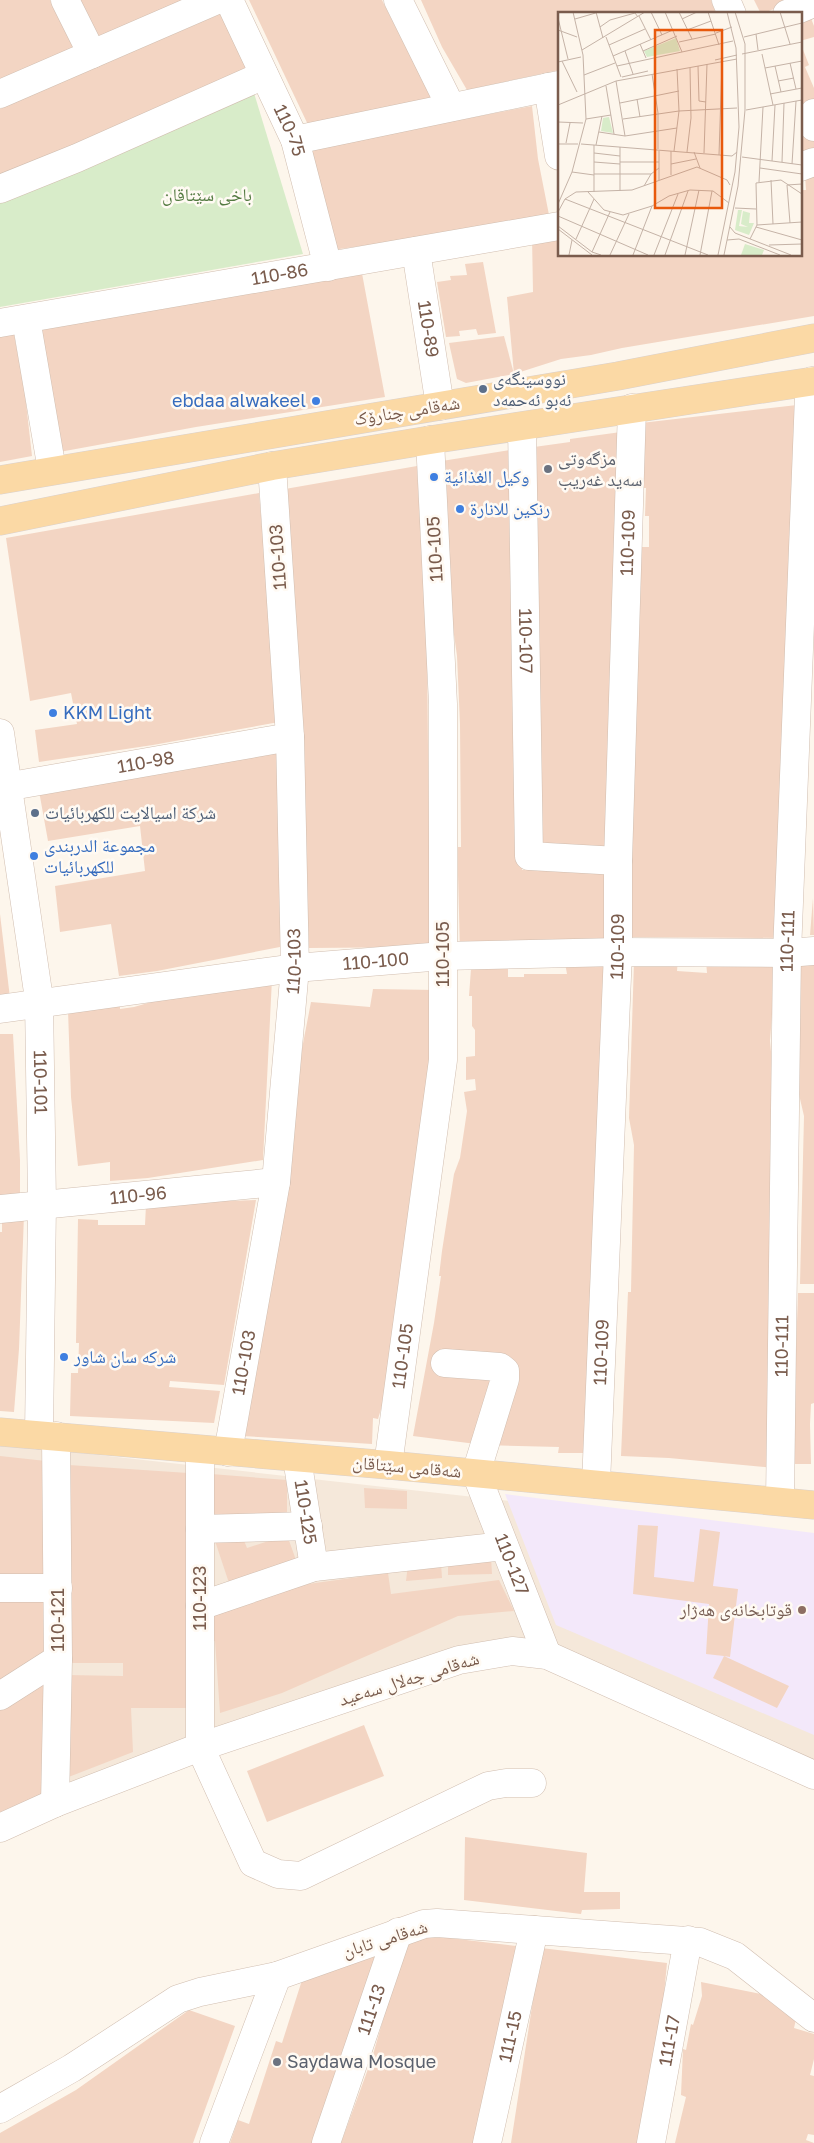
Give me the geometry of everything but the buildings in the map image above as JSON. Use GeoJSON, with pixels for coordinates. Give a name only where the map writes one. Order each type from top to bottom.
{"type":"FeatureCollection","features":[{"type":"Feature","properties":{"kind":"main road","name":"شەقامی چنارۆک"},"geometry":{"type":"LineString","coordinates":[[0,480],[618,376],[814,338]]}},
{"type":"Feature","properties":{"kind":"main road","name":"شەقامی چنارۆک"},"geometry":{"type":"LineString","coordinates":[[0,521],[272,466],[813,381]]}},
{"type":"Feature","properties":{"kind":"main road","name":"شەقامی سێتاقان"},"geometry":{"type":"LineString","coordinates":[[0,1432],[388,1465],[814,1505]]}},
{"type":"Feature","properties":{"kind":"street"},"geometry":{"type":"LineString","coordinates":[[65,0],[92,54]]}},
{"type":"Feature","properties":{"kind":"street"},"geometry":{"type":"LineString","coordinates":[[0,94],[217,0]]}},
{"type":"Feature","properties":{"kind":"street","name":"110-75"},"geometry":{"type":"LineString","coordinates":[[229,0],[295,140],[328,267]]}},
{"type":"Feature","properties":{"kind":"street"},"geometry":{"type":"LineString","coordinates":[[398,0],[451,107]]}},
{"type":"Feature","properties":{"kind":"street"},"geometry":{"type":"LineString","coordinates":[[726,0],[731,12]]}},
{"type":"Feature","properties":{"kind":"street"},"geometry":{"type":"LineString","coordinates":[[792,12],[814,3]]}},
{"type":"Feature","properties":{"kind":"street"},"geometry":{"type":"LineString","coordinates":[[0,189],[86,154],[264,75]]}},
{"type":"Feature","properties":{"kind":"street"},"geometry":{"type":"LineString","coordinates":[[295,140],[554,86],[558,142]]}},
{"type":"Feature","properties":{"kind":"street"},"geometry":{"type":"LineString","coordinates":[[814,113],[814,127]]}},
{"type":"Feature","properties":{"kind":"street"},"geometry":{"type":"LineString","coordinates":[[802,166],[814,162]]}},
{"type":"Feature","properties":{"kind":"street","name":"110-86"},"geometry":{"type":"LineString","coordinates":[[0,323],[558,226]]}},
{"type":"Feature","properties":{"kind":"street","name":"110-89"},"geometry":{"type":"LineString","coordinates":[[416,251],[440,406]]}},
{"type":"Feature","properties":{"kind":"street"},"geometry":{"type":"LineString","coordinates":[[26,319],[52,470]]}},
{"type":"Feature","properties":{"kind":"street","name":"110-111"},"geometry":{"type":"LineString","coordinates":[[780,1501],[787,952],[809,406],[813,381]]}},
{"type":"Feature","properties":{"kind":"street","name":"110-109"},"geometry":{"type":"LineString","coordinates":[[596,1484],[618,952],[618,861],[632,408]]}},
{"type":"Feature","properties":{"kind":"street","name":"110-107"},"geometry":{"type":"LineString","coordinates":[[522,426],[529,856],[618,861]]}},
{"type":"Feature","properties":{"kind":"street","name":"110-105"},"geometry":{"type":"LineString","coordinates":[[388,1465],[443,1060],[443,704],[430,440]]}},
{"type":"Feature","properties":{"kind":"street","name":"110-103"},"geometry":{"type":"LineString","coordinates":[[228,1452],[276,1182],[295,968],[290,737],[272,466]]}},
{"type":"Feature","properties":{"kind":"street","name":"110-101"},"geometry":{"type":"LineString","coordinates":[[0,733],[4,787],[39,1002],[47,1436]]}},
{"type":"Feature","properties":{"kind":"street","name":"110-98"},"geometry":{"type":"LineString","coordinates":[[4,787],[290,737]]}},
{"type":"Feature","properties":{"kind":"street","name":"110-100"},"geometry":{"type":"LineString","coordinates":[[0,1008],[295,968],[443,956],[618,952],[814,951]]}},
{"type":"Feature","properties":{"kind":"street","name":"110-96"},"geometry":{"type":"LineString","coordinates":[[0,1209],[276,1182]]}},
{"type":"Feature","properties":{"kind":"street"},"geometry":{"type":"LineString","coordinates":[[445,1363],[500,1367],[505,1371],[505,1379],[476,1473]]}},
{"type":"Feature","properties":{"kind":"street","name":"110-121"},"geometry":{"type":"LineString","coordinates":[[47,1436],[58,1588],[55,1804]]}},
{"type":"Feature","properties":{"kind":"street","name":"110-123"},"geometry":{"type":"LineString","coordinates":[[200,1450],[200,1747]]}},
{"type":"Feature","properties":{"kind":"street","name":"110-125"},"geometry":{"type":"LineString","coordinates":[[298,1458],[314,1567]]}},
{"type":"Feature","properties":{"kind":"street","name":"110-127"},"geometry":{"type":"LineString","coordinates":[[476,1473],[547,1655]]}},
{"type":"Feature","properties":{"kind":"street"},"geometry":{"type":"LineString","coordinates":[[200,1529],[308,1526]]}},
{"type":"Feature","properties":{"kind":"street"},"geometry":{"type":"LineString","coordinates":[[200,1606],[314,1567],[504,1546]]}},
{"type":"Feature","properties":{"kind":"street"},"geometry":{"type":"LineString","coordinates":[[0,1588],[58,1588]]}},
{"type":"Feature","properties":{"kind":"street","name":"شەقامی جەلال سەعید"},"geometry":{"type":"LineString","coordinates":[[0,1828],[55,1804],[200,1747],[459,1660],[512,1651],[547,1655],[814,1775]]}},
{"type":"Feature","properties":{"kind":"street"},"geometry":{"type":"LineString","coordinates":[[0,1696],[58,1659]]}},
{"type":"Feature","properties":{"kind":"street"},"geometry":{"type":"LineString","coordinates":[[200,1747],[253,1863],[278,1874],[301,1876],[488,1786],[506,1783],[532,1783]]}},
{"type":"Feature","properties":{"kind":"street","name":"شەقامی تابان"},"geometry":{"type":"LineString","coordinates":[[0,2109],[72,2068],[178,1999],[194,1993],[277,1976],[424,1924],[437,1923],[688,1940],[735,1956],[814,2018]]}},
{"type":"Feature","properties":{"kind":"street","name":"111-15"},"geometry":{"type":"LineString","coordinates":[[487,2143],[534,1930]]}},
{"type":"Feature","properties":{"kind":"street","name":"111-13"},"geometry":{"type":"LineString","coordinates":[[326,2143],[398,1932]]}},
{"type":"Feature","properties":{"kind":"street","name":"111-17"},"geometry":{"type":"LineString","coordinates":[[651,2143],[688,1940]]}},
{"type":"Feature","properties":{"kind":"street"},"geometry":{"type":"LineString","coordinates":[[214,2143],[277,1976]]}},
{"type":"Feature","properties":{"kind":"shaded area"},"geometry":{"type":"Polygon","coordinates":[[[0,1444],[814,1535],[814,1764],[534,1638],[0,1818],[0,1444]]]}},
{"type":"Feature","properties":{"kind":"shaded area"},"geometry":{"type":"Polygon","coordinates":[[[505,1494],[814,1533],[814,1735],[556,1625],[505,1494]]]}},
{"type":"Feature","properties":{"kind":"green space","name":"باخی سێتاقان"},"geometry":{"type":"Polygon","coordinates":[[[254,93],[303,254],[0,307],[0,201],[254,93]]]}},
{"type":"Feature","properties":{"kind":"place","name":"نووسینگەی ئەبو ئەحمەد"},"geometry":{"type":"Point","coordinates":[483,389]}},
{"type":"Feature","properties":{"kind":"place","name":"ebdaa alwakeel"},"geometry":{"type":"Point","coordinates":[316,401]}},
{"type":"Feature","properties":{"kind":"place","name":"مزگەوتی سەید غەریب"},"geometry":{"type":"Point","coordinates":[548,469]}},
{"type":"Feature","properties":{"kind":"place","name":"وكيل الغذائية"},"geometry":{"type":"Point","coordinates":[434,477]}},
{"type":"Feature","properties":{"kind":"place","name":"رنكين للانارة"},"geometry":{"type":"Point","coordinates":[460,509]}},
{"type":"Feature","properties":{"kind":"place","name":"KKM Light"},"geometry":{"type":"Point","coordinates":[53,713]}},
{"type":"Feature","properties":{"kind":"place","name":"شركة اسيالايت للكهربائيات"},"geometry":{"type":"Point","coordinates":[35,813]}},
{"type":"Feature","properties":{"kind":"place","name":"مجموعة الدربندی للكهربائیات"},"geometry":{"type":"Point","coordinates":[34,856]}},
{"type":"Feature","properties":{"kind":"place","name":"شرکە سان شاور"},"geometry":{"type":"Point","coordinates":[64,1357]}},
{"type":"Feature","properties":{"kind":"place","name":"قوتابخانەی هەژار"},"geometry":{"type":"Point","coordinates":[802,1610]}},
{"type":"Feature","properties":{"kind":"place","name":"Saydawa Mosque"},"geometry":{"type":"Point","coordinates":[277,2062]}}]}
